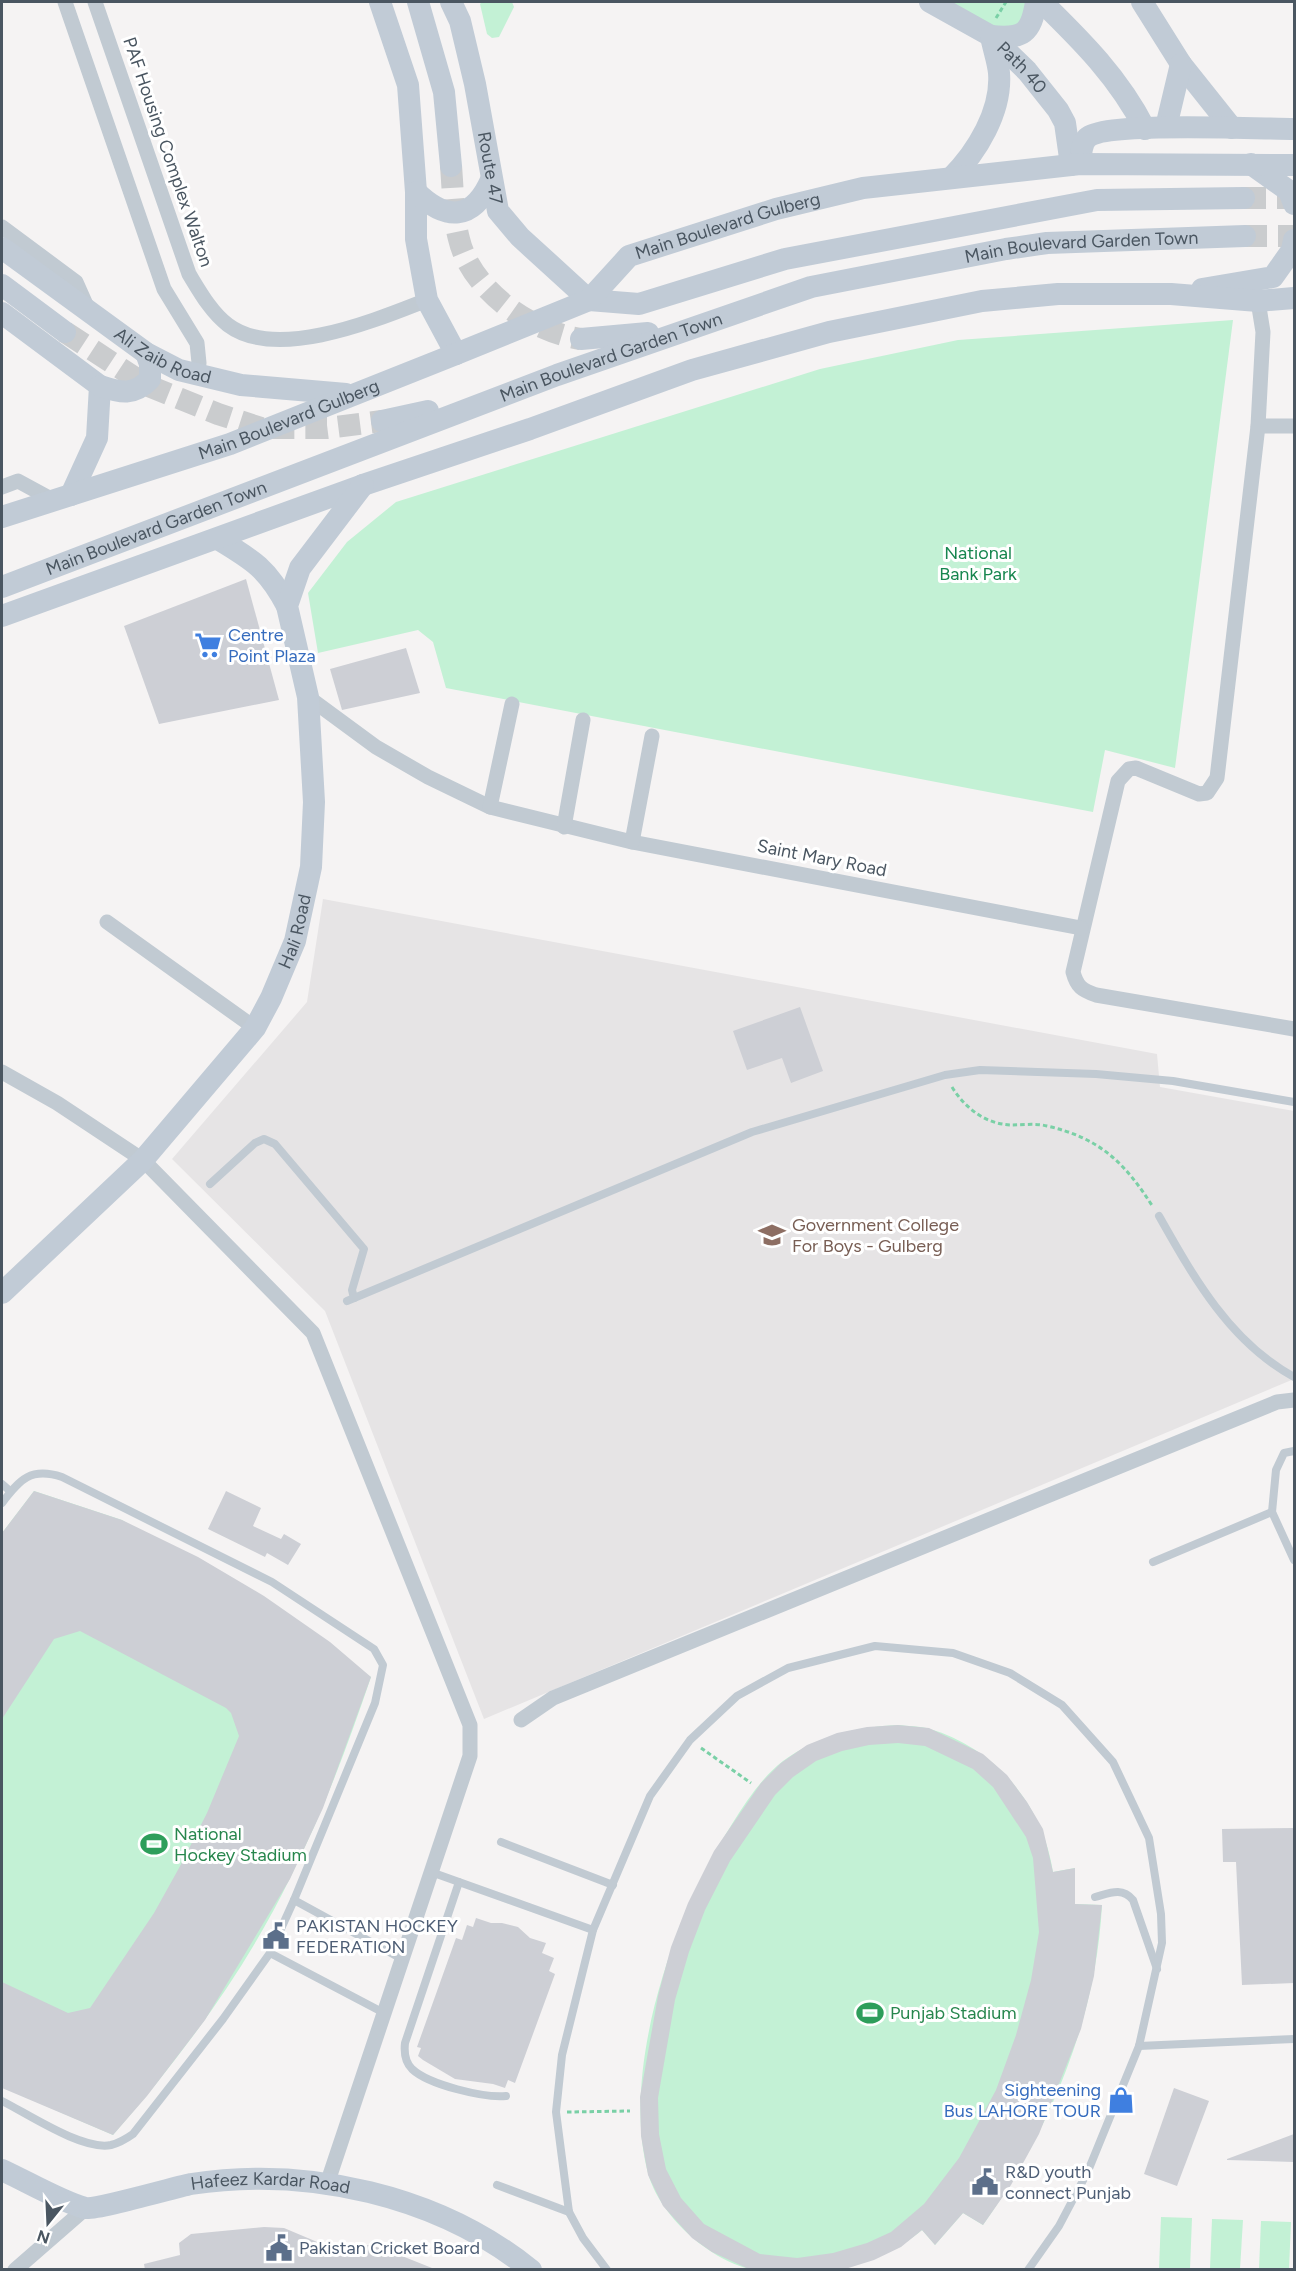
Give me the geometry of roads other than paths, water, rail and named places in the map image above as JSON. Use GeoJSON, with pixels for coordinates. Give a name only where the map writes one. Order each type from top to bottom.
{"type":"FeatureCollection","features":[{"type":"Feature","properties":{"kind":"main road"},"geometry":{"type":"LineString","coordinates":[[380,2],[408,85],[416,192],[416,238],[427,300],[456,354]]}},
{"type":"Feature","properties":{"kind":"main road"},"geometry":{"type":"LineString","coordinates":[[418,2],[444,92],[451,166]]}},
{"type":"Feature","properties":{"kind":"main road","name":"Path 40"},"geometry":{"type":"LineString","coordinates":[[930,2],[991,36],[1027,71],[1059,110],[1065,123],[1075,165]]}},
{"type":"Feature","properties":{"kind":"main road"},"geometry":{"type":"LineString","coordinates":[[951,178],[967,162],[988,127],[996,98],[999,72],[991,36],[1010,38],[1021,34],[1033,21],[1036,2]]}},
{"type":"Feature","properties":{"kind":"main road"},"geometry":{"type":"LineString","coordinates":[[1042,2],[1083,41],[1155,128]]}},
{"type":"Feature","properties":{"kind":"main road"},"geometry":{"type":"LineString","coordinates":[[1142,2],[1181,64],[1232,128]]}},
{"type":"Feature","properties":{"kind":"main road","name":"Route 47"},"geometry":{"type":"LineString","coordinates":[[458,8],[481,111],[498,211],[508,225],[589,300]]}},
{"type":"Feature","properties":{"kind":"main road"},"geometry":{"type":"LineString","coordinates":[[1155,128],[1179,81],[1181,64]]}},
{"type":"Feature","properties":{"kind":"main road"},"geometry":{"type":"LineString","coordinates":[[1075,165],[1083,144],[1089,136],[1102,131],[1155,128],[1294,129]]}},
{"type":"Feature","properties":{"kind":"main road"},"geometry":{"type":"LineString","coordinates":[[1251,164],[1289,191],[1294,204]]}},
{"type":"Feature","properties":{"kind":"main road","name":"Main Boulevard Gulberg"},"geometry":{"type":"LineString","coordinates":[[2,517],[230,444],[589,300],[629,256],[776,209],[863,188],[1075,165],[1294,165]]}},
{"type":"Feature","properties":{"kind":"main road"},"geometry":{"type":"LineString","coordinates":[[416,192],[428,203],[442,211],[459,213],[483,199],[491,180]]}},
{"type":"Feature","properties":{"kind":"main road","name":"Main Boulevard Garden Town"},"geometry":{"type":"LineString","coordinates":[[589,300],[639,304],[785,260],[1096,200],[1244,198]]}},
{"type":"Feature","properties":{"kind":"main road","name":"Main Boulevard Garden Town"},"geometry":{"type":"LineString","coordinates":[[2,586],[557,375],[811,287],[1006,249],[1089,240],[1245,236]]}},
{"type":"Feature","properties":{"kind":"main road"},"geometry":{"type":"LineString","coordinates":[[1171,294],[1273,277],[1292,250],[1294,240]]}},
{"type":"Feature","properties":{"kind":"main road","name":"Ali Zaib Road"},"geometry":{"type":"LineString","coordinates":[[2,248],[146,353],[179,370],[240,386],[353,394]]}},
{"type":"Feature","properties":{"kind":"main road"},"geometry":{"type":"LineString","coordinates":[[2,285],[65,332]]}},
{"type":"Feature","properties":{"kind":"main road"},"geometry":{"type":"LineString","coordinates":[[2,616],[363,485],[530,429],[692,369],[829,332],[982,301],[1058,294],[1171,294],[1258,301],[1294,298]]}},
{"type":"Feature","properties":{"kind":"main road"},"geometry":{"type":"LineString","coordinates":[[2,313],[100,386],[129,393],[141,389],[150,379],[150,364],[146,353]]}},
{"type":"Feature","properties":{"kind":"main road"},"geometry":{"type":"LineString","coordinates":[[581,339],[686,329]]}},
{"type":"Feature","properties":{"kind":"main road"},"geometry":{"type":"LineString","coordinates":[[382,421],[437,410],[557,375]]}},
{"type":"Feature","properties":{"kind":"main road"},"geometry":{"type":"LineString","coordinates":[[62,498],[97,438],[100,386]]}},
{"type":"Feature","properties":{"kind":"main road"},"geometry":{"type":"LineString","coordinates":[[287,606],[300,568],[363,485]]}},
{"type":"Feature","properties":{"kind":"main road","name":"Hali Road"},"geometry":{"type":"LineString","coordinates":[[2,1293],[142,1160],[255,1028],[271,998],[295,941],[311,867],[314,802],[308,697],[287,606],[273,578],[250,558],[218,539]]}},
{"type":"Feature","properties":{"kind":"main road"},"geometry":{"type":"LineString","coordinates":[[2,2170],[86,2208]]}},
{"type":"Feature","properties":{"kind":"main road","name":"Hafeez Kardar Road"},"geometry":{"type":"LineString","coordinates":[[86,2208],[191,2185],[234,2180],[327,2184],[374,2194],[429,2210],[460,2224],[531,2270]]}},
{"type":"Feature","properties":{"kind":"street"},"geometry":{"type":"LineString","coordinates":[[65,2],[164,288],[197,343],[199,363],[197,376]]}},
{"type":"Feature","properties":{"kind":"street","name":"PAF Housing Complex Walton"},"geometry":{"type":"LineString","coordinates":[[95,2],[189,274],[206,302],[229,326],[247,334],[277,339],[327,335],[427,300]]}},
{"type":"Feature","properties":{"kind":"street"},"geometry":{"type":"LineString","coordinates":[[2,227],[76,282],[89,311]]}},
{"type":"Feature","properties":{"kind":"street"},"geometry":{"type":"LineString","coordinates":[[1258,301],[1263,332],[1258,426],[1217,778],[1207,793],[1199,794],[1136,768],[1122,774],[1118,781],[1081,928],[1073,972],[1076,984],[1082,991],[1096,995],[1294,1029]]}},
{"type":"Feature","properties":{"kind":"street"},"geometry":{"type":"LineString","coordinates":[[1258,426],[1294,426]]}},
{"type":"Feature","properties":{"kind":"street"},"geometry":{"type":"LineString","coordinates":[[2,487],[18,481],[62,498]]}},
{"type":"Feature","properties":{"kind":"street","name":"Saint Mary Road"},"geometry":{"type":"LineString","coordinates":[[308,697],[376,747],[428,777],[490,807],[632,842],[1081,928]]}},
{"type":"Feature","properties":{"kind":"street"},"geometry":{"type":"LineString","coordinates":[[490,807],[512,704]]}},
{"type":"Feature","properties":{"kind":"street"},"geometry":{"type":"LineString","coordinates":[[564,827],[583,720]]}},
{"type":"Feature","properties":{"kind":"street"},"geometry":{"type":"LineString","coordinates":[[632,842],[652,736]]}},
{"type":"Feature","properties":{"kind":"street"},"geometry":{"type":"LineString","coordinates":[[107,922],[255,1028]]}},
{"type":"Feature","properties":{"kind":"street"},"geometry":{"type":"LineString","coordinates":[[2,1072],[57,1103],[142,1160],[313,1333],[470,1725],[470,1756],[327,2184]]}},
{"type":"Feature","properties":{"kind":"street"},"geometry":{"type":"LineString","coordinates":[[521,1720],[553,1698],[1277,1402],[1294,1400]]}},
{"type":"Feature","properties":{"kind":"street"},"geometry":{"type":"LineString","coordinates":[[15,2270],[86,2208]]}},
{"type":"Feature","properties":{"kind":"lane"},"geometry":{"type":"LineString","coordinates":[[210,1184],[255,1143],[264,1139],[275,1144],[364,1250],[351,1300],[752,1132],[945,1075],[980,1070],[1096,1074],[1173,1081],[1294,1102]]}},
{"type":"Feature","properties":{"kind":"lane"},"geometry":{"type":"LineString","coordinates":[[1159,1216],[1213,1306],[1274,1366],[1294,1377]]}},
{"type":"Feature","properties":{"kind":"lane"},"geometry":{"type":"LineString","coordinates":[[1294,1451],[1284,1453],[1276,1470],[1272,1512],[1294,1560]]}},
{"type":"Feature","properties":{"kind":"lane"},"geometry":{"type":"LineString","coordinates":[[2,1503],[10,1491],[29,1475],[44,1471],[62,1477],[272,1582],[374,1648],[383,1665],[375,1703],[270,1953],[223,2019],[133,2134],[121,2142],[97,2145],[82,2141],[2,2101]]}},
{"type":"Feature","properties":{"kind":"lane"},"geometry":{"type":"LineString","coordinates":[[2,1484],[10,1491]]}},
{"type":"Feature","properties":{"kind":"lane"},"geometry":{"type":"LineString","coordinates":[[1152,1562],[1272,1512]]}},
{"type":"Feature","properties":{"kind":"lane"},"geometry":{"type":"LineString","coordinates":[[607,2270],[583,2238],[568,2212],[556,2112],[562,2055],[593,1930],[650,1796],[690,1740],[736,1696],[788,1668],[875,1646],[952,1653],[1010,1673],[1062,1705],[1113,1762],[1149,1838],[1161,1914],[1162,1943],[1158,1970],[1139,2046],[1088,2171],[1059,2226],[1028,2270]]}},
{"type":"Feature","properties":{"kind":"lane"},"geometry":{"type":"LineString","coordinates":[[501,1842],[613,1885]]}},
{"type":"Feature","properties":{"kind":"lane"},"geometry":{"type":"LineString","coordinates":[[431,1872],[593,1930]]}},
{"type":"Feature","properties":{"kind":"lane"},"geometry":{"type":"LineString","coordinates":[[459,1882],[405,2043],[404,2053],[412,2069],[425,2077],[482,2096],[506,2096]]}},
{"type":"Feature","properties":{"kind":"lane"},"geometry":{"type":"LineString","coordinates":[[1095,1897],[1118,1891],[1128,1893],[1133,1900],[1158,1970]]}},
{"type":"Feature","properties":{"kind":"lane"},"geometry":{"type":"LineString","coordinates":[[294,1900],[402,1959]]}},
{"type":"Feature","properties":{"kind":"lane"},"geometry":{"type":"LineString","coordinates":[[270,1953],[384,2013]]}},
{"type":"Feature","properties":{"kind":"lane"},"geometry":{"type":"LineString","coordinates":[[1139,2046],[1294,2039]]}},
{"type":"Feature","properties":{"kind":"lane"},"geometry":{"type":"LineString","coordinates":[[497,2185],[568,2212]]}},
{"type":"Feature","properties":{"kind":"tunnel"},"geometry":{"type":"LineString","coordinates":[[451,166],[454,212],[459,239],[476,275],[506,306],[524,318],[543,328],[581,339]]}},
{"type":"Feature","properties":{"kind":"tunnel"},"geometry":{"type":"LineString","coordinates":[[1244,198],[1294,198]]}},
{"type":"Feature","properties":{"kind":"tunnel"},"geometry":{"type":"LineString","coordinates":[[1245,236],[1294,236]]}},
{"type":"Feature","properties":{"kind":"tunnel"},"geometry":{"type":"LineString","coordinates":[[65,332],[146,385],[218,414],[261,428],[327,428],[382,421]]}},
{"type":"Feature","properties":{"kind":"place","name":"Centre Point Plaza"},"geometry":{"type":"Point","coordinates":[208,645]}},
{"type":"Feature","properties":{"kind":"place","name":"Government College For Boys - Gulberg"},"geometry":{"type":"Point","coordinates":[772,1235]}},
{"type":"Feature","properties":{"kind":"place","name":"National Hockey Stadium"},"geometry":{"type":"Point","coordinates":[154,1844]}},
{"type":"Feature","properties":{"kind":"place","name":"PAKISTAN HOCKEY FEDERATION"},"geometry":{"type":"Point","coordinates":[276,1936]}},
{"type":"Feature","properties":{"kind":"place","name":"Punjab Stadium"},"geometry":{"type":"Point","coordinates":[870,2013]}},
{"type":"Feature","properties":{"kind":"place","name":"Sighteening Bus LAHORE TOUR"},"geometry":{"type":"Point","coordinates":[1121,2100]}},
{"type":"Feature","properties":{"kind":"place","name":"R&D youth connect Punjab"},"geometry":{"type":"Point","coordinates":[985,2182]}},
{"type":"Feature","properties":{"kind":"place","name":"Pakistan Cricket Board"},"geometry":{"type":"Point","coordinates":[279,2248]}},
{"type":"Feature","properties":{"kind":"park label","name":"National Bank Park"},"geometry":{"type":"Point","coordinates":[978,563]}}]}
